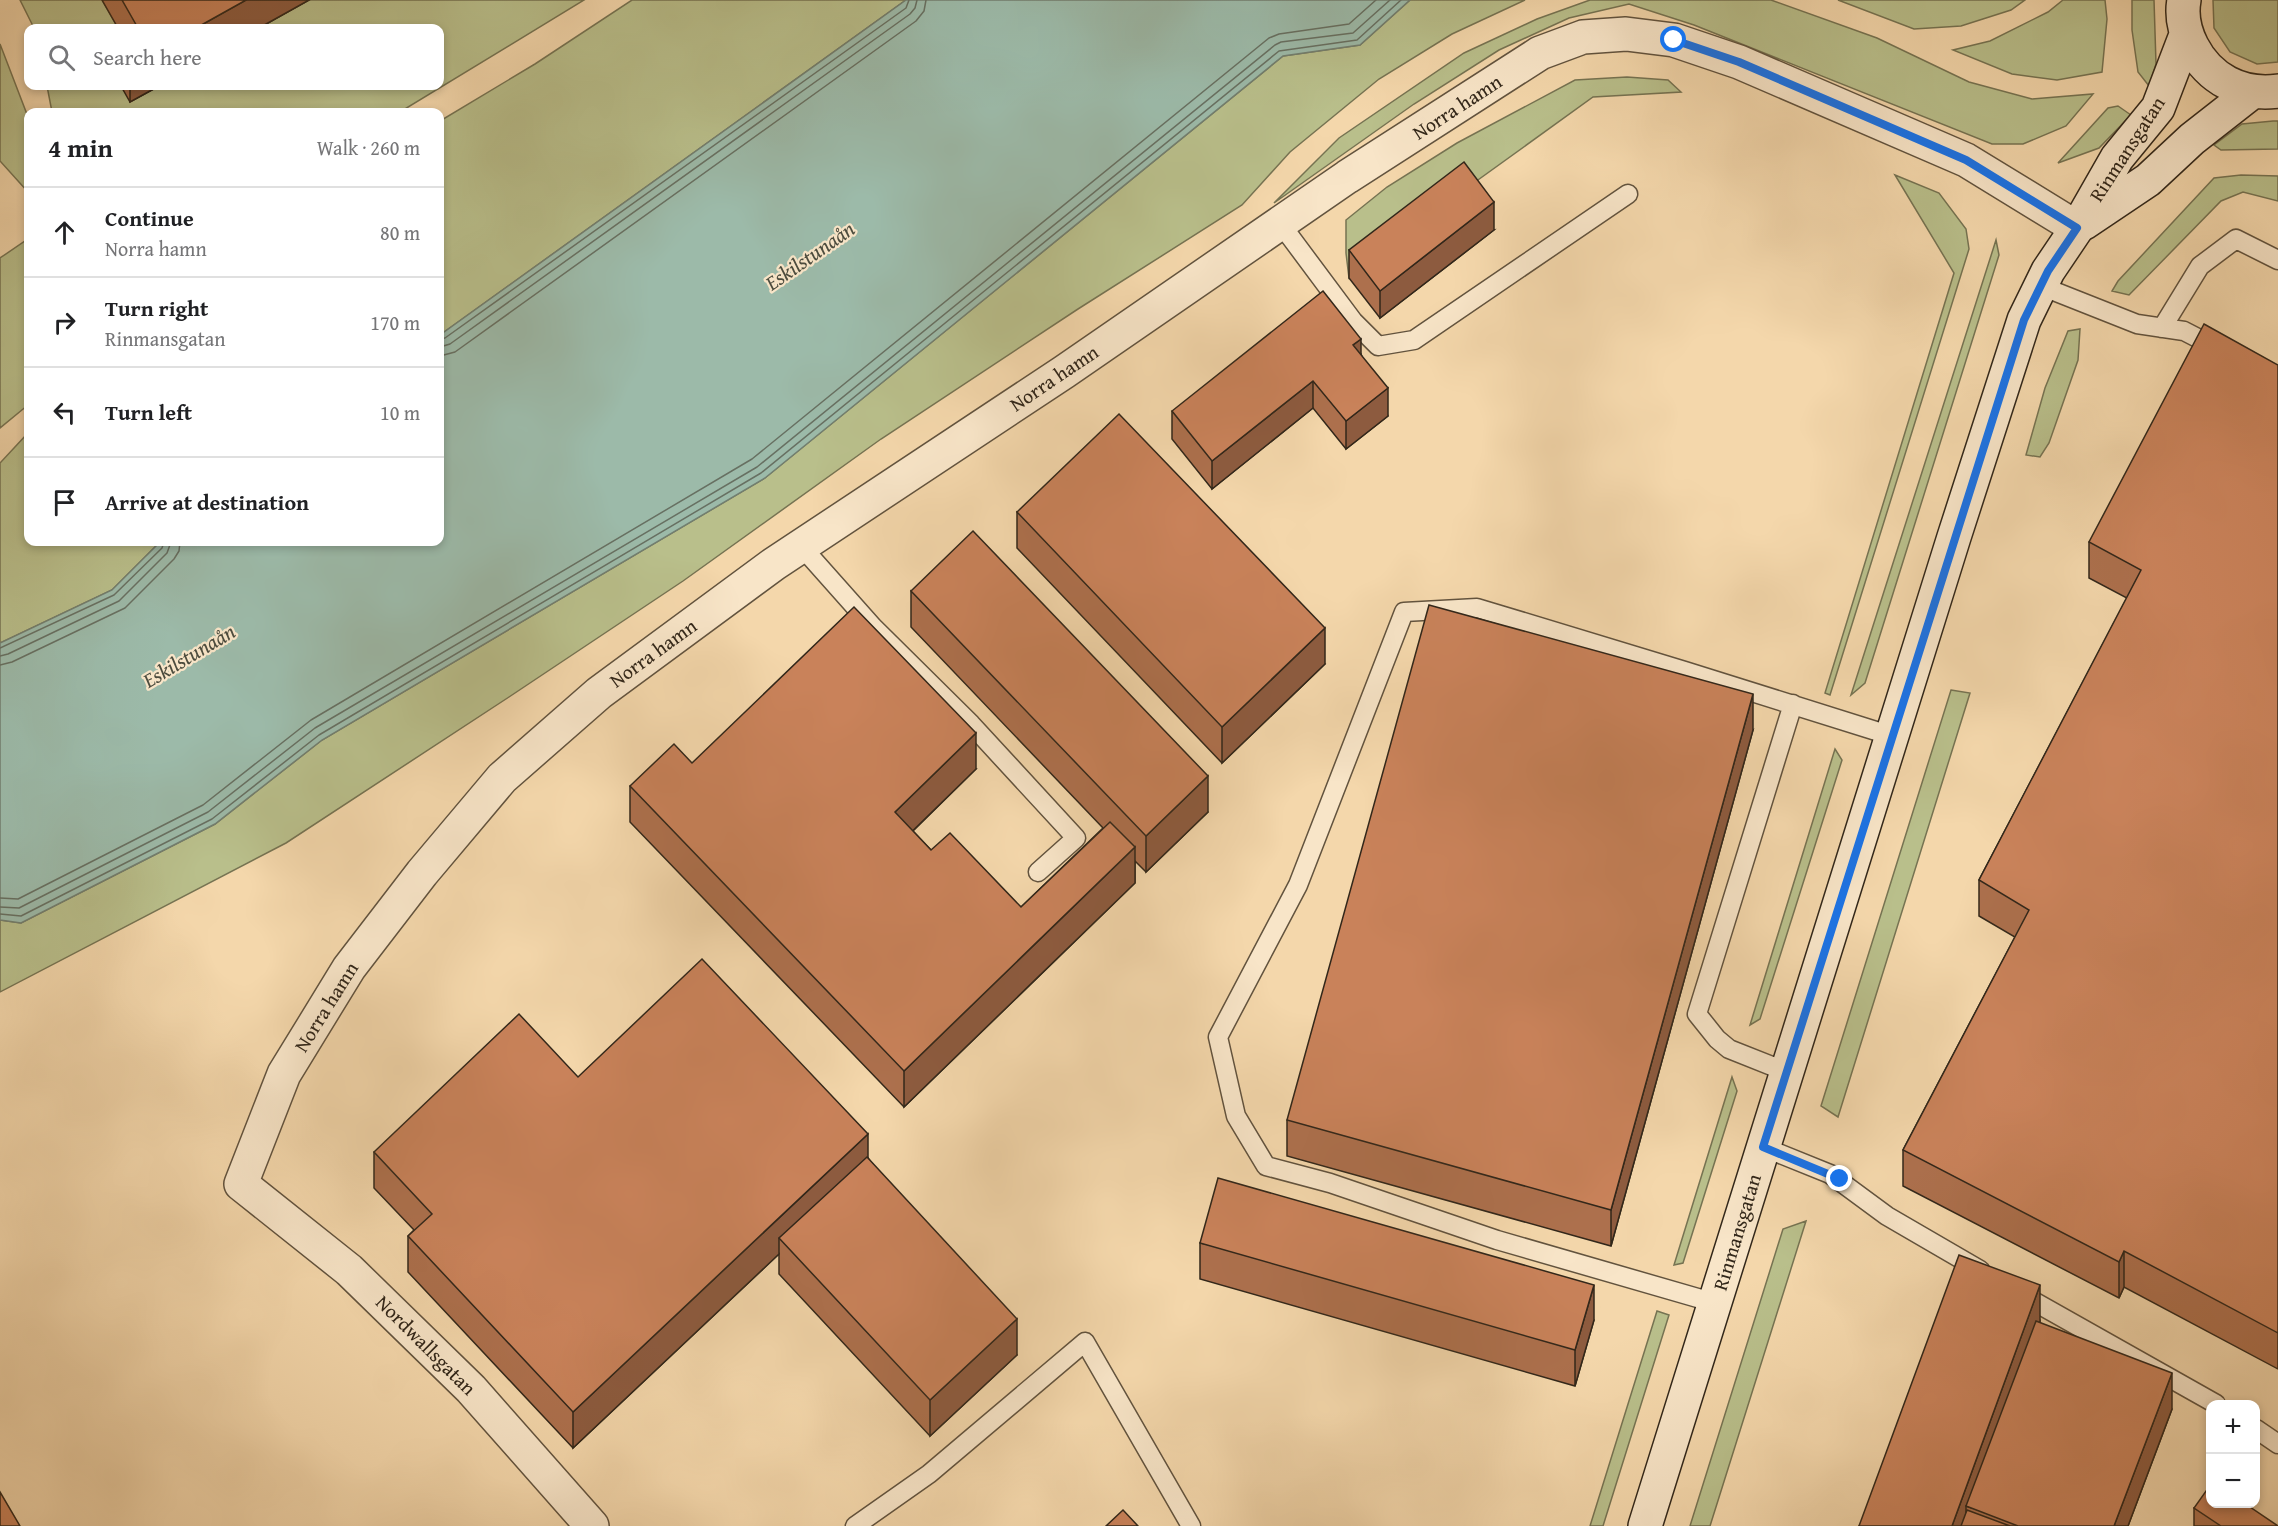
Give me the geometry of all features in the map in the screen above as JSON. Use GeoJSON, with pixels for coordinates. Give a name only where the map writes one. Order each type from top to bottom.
{"type":"FeatureCollection","features":[{"type":"Feature","properties":{"kind":"street"},"geometry":{"type":"LineString","coordinates":[[2184,10],[2200,61],[2221,80],[2265,91]]}},
{"type":"Feature","properties":{"kind":"street","name":"Rinmansgatan"},"geometry":{"type":"LineString","coordinates":[[1645,1526],[2024,320],[2048,271],[2077,228],[2117,158],[2158,108],[2184,10]]}},
{"type":"Feature","properties":{"kind":"street","name":"Norra hamn"},"geometry":{"type":"LineString","coordinates":[[241,1184],[284,1074],[349,968],[422,873],[502,778],[599,693],[801,546],[1065,372],[1356,171],[1540,53],[1583,37],[1626,34],[1674,40],[1739,62],[1966,160],[2077,228]]}},
{"type":"Feature","properties":{"kind":"street","name":"Rinmansgatan"},"geometry":{"type":"LineString","coordinates":[[2077,228],[2148,180],[2192,139],[2265,91]]}},
{"type":"Feature","properties":{"kind":"street","name":"Nordwallsgatan"},"geometry":{"type":"LineString","coordinates":[[241,1184],[350,1270],[471,1389],[592,1526]]}},
{"type":"Feature","properties":{"kind":"lane"},"geometry":{"type":"LineString","coordinates":[[1280,223],[1353,321],[1378,346],[1414,340],[1628,194]]}},
{"type":"Feature","properties":{"kind":"lane"},"geometry":{"type":"LineString","coordinates":[[2162,328],[2200,266],[2236,239],[2278,260]]}},
{"type":"Feature","properties":{"kind":"lane"},"geometry":{"type":"LineString","coordinates":[[2041,285],[2137,324],[2184,332],[2236,358]]}},
{"type":"Feature","properties":{"kind":"lane"},"geometry":{"type":"LineString","coordinates":[[801,546],[873,627],[978,732],[1076,838],[1038,872]]}},
{"type":"Feature","properties":{"kind":"lane"},"geometry":{"type":"LineString","coordinates":[[1715,1303],[1497,1240],[1330,1183],[1266,1166],[1236,1116],[1218,1037],[1298,885],[1404,612],[1477,608],[1892,736]]}},
{"type":"Feature","properties":{"kind":"lane"},"geometry":{"type":"LineString","coordinates":[[1787,1072],[1729,1049],[1717,1039],[1697,1014],[1793,704]]}},
{"type":"Feature","properties":{"kind":"lane"},"geometry":{"type":"LineString","coordinates":[[1763,1147],[1830,1174],[1887,1216],[2209,1400]]}},
{"type":"Feature","properties":{"kind":"lane"},"geometry":{"type":"LineString","coordinates":[[855,1526],[929,1474],[1085,1342],[1191,1526]]}},
{"type":"Feature","properties":{"kind":"lane"},"geometry":{"type":"LineString","coordinates":[[2260,1432],[2278,1444]]}},
{"type":"Feature","properties":{"kind":"green space"},"geometry":{"type":"Polygon","coordinates":[[[20,0],[102,0],[116,24],[32,24],[20,0]]]}},
{"type":"Feature","properties":{"kind":"green space"},"geometry":{"type":"Polygon","coordinates":[[[309,0],[584,0],[444,85],[444,24],[266,24],[309,0]]]}},
{"type":"Feature","properties":{"kind":"green space"},"geometry":{"type":"Polygon","coordinates":[[[632,0],[906,0],[444,332],[444,119],[535,64],[632,0]]]}},
{"type":"Feature","properties":{"kind":"green space"},"geometry":{"type":"Polygon","coordinates":[[[1410,0],[1525,0],[1452,34],[1379,79],[1290,152],[1242,205],[1078,309],[881,439],[683,581],[286,843],[0,992],[0,920],[21,923],[215,824],[322,740],[765,478],[1283,56],[1360,45],[1410,0]]]}},
{"type":"Feature","properties":{"kind":"green space"},"geometry":{"type":"Polygon","coordinates":[[[1590,0],[1771,0],[1877,38],[1969,82],[2032,99],[2093,94],[2066,126],[2023,144],[1992,144],[1694,25],[1629,4],[1569,18],[1499,50],[1414,104],[1274,203],[1339,138],[1464,53],[1537,19],[1590,0]]]}},
{"type":"Feature","properties":{"kind":"green space"},"geometry":{"type":"Polygon","coordinates":[[[1838,0],[2025,0],[2011,10],[1961,26],[1914,29],[1838,0]]]}},
{"type":"Feature","properties":{"kind":"green space"},"geometry":{"type":"Polygon","coordinates":[[[2063,0],[2105,0],[2107,19],[2102,72],[2057,80],[2012,74],[1953,50],[1990,41],[2048,12],[2063,0]]]}},
{"type":"Feature","properties":{"kind":"green space"},"geometry":{"type":"Polygon","coordinates":[[[2132,0],[2154,0],[2156,64],[2149,86],[2138,72],[2132,30],[2132,0]]]}},
{"type":"Feature","properties":{"kind":"green space"},"geometry":{"type":"Polygon","coordinates":[[[2213,0],[2278,0],[2278,62],[2257,64],[2230,52],[2214,28],[2213,0]]]}},
{"type":"Feature","properties":{"kind":"green space"},"geometry":{"type":"Polygon","coordinates":[[[0,44],[25,108],[24,188],[0,161],[0,44]]]}},
{"type":"Feature","properties":{"kind":"green space"},"geometry":{"type":"Polygon","coordinates":[[[1627,77],[1668,80],[1681,92],[1593,97],[1464,190],[1349,278],[1346,220],[1387,187],[1457,143],[1575,80],[1627,77]]]}},
{"type":"Feature","properties":{"kind":"green space"},"geometry":{"type":"Polygon","coordinates":[[[48,90],[124,90],[131,101],[152,90],[436,90],[407,108],[51,108],[48,90]]]}},
{"type":"Feature","properties":{"kind":"green space"},"geometry":{"type":"Polygon","coordinates":[[[2118,106],[2131,115],[2099,148],[2058,163],[2108,108],[2118,106]]]}},
{"type":"Feature","properties":{"kind":"green space"},"geometry":{"type":"Polygon","coordinates":[[[2278,121],[2278,149],[2221,150],[2214,145],[2242,124],[2278,121]]]}},
{"type":"Feature","properties":{"kind":"green space"},"geometry":{"type":"Polygon","coordinates":[[[1895,175],[1939,193],[1966,229],[1969,249],[1830,695],[1825,693],[1954,273],[1895,175]]]}},
{"type":"Feature","properties":{"kind":"green space"},"geometry":{"type":"Polygon","coordinates":[[[2241,175],[2278,176],[2278,201],[2243,192],[2221,201],[2129,295],[2112,291],[2118,281],[2214,178],[2241,175]]]}},
{"type":"Feature","properties":{"kind":"green space"},"geometry":{"type":"Polygon","coordinates":[[[1996,240],[1999,255],[1865,683],[1851,695],[1996,240]]]}},
{"type":"Feature","properties":{"kind":"green space"},"geometry":{"type":"Polygon","coordinates":[[[24,242],[24,408],[0,428],[0,258],[24,242]]]}},
{"type":"Feature","properties":{"kind":"green space"},"geometry":{"type":"Polygon","coordinates":[[[2080,329],[2078,360],[2049,443],[2040,457],[2026,455],[2045,388],[2068,331],[2080,329]]]}},
{"type":"Feature","properties":{"kind":"green space"},"geometry":{"type":"Polygon","coordinates":[[[24,437],[24,546],[156,546],[112,590],[0,643],[0,463],[24,437]]]}},
{"type":"Feature","properties":{"kind":"green space"},"geometry":{"type":"Polygon","coordinates":[[[1951,690],[1970,693],[1838,1117],[1821,1106],[1951,690]]]}},
{"type":"Feature","properties":{"kind":"green space"},"geometry":{"type":"Polygon","coordinates":[[[1835,749],[1842,760],[1760,1019],[1750,1025],[1835,749]]]}},
{"type":"Feature","properties":{"kind":"green space"},"geometry":{"type":"Polygon","coordinates":[[[1732,1077],[1737,1091],[1683,1263],[1674,1265],[1732,1077]]]}},
{"type":"Feature","properties":{"kind":"green space"},"geometry":{"type":"Polygon","coordinates":[[[1806,1221],[1710,1526],[1690,1526],[1783,1229],[1806,1221]]]}},
{"type":"Feature","properties":{"kind":"green space"},"geometry":{"type":"Polygon","coordinates":[[[1657,1311],[1669,1315],[1603,1526],[1590,1526],[1657,1311]]]}},
{"type":"Feature","properties":{"kind":"water","name":"Eskilstunaån"},"geometry":{"type":"Polygon","coordinates":[[[906,0],[1410,0],[1360,45],[1283,56],[765,478],[322,740],[215,824],[21,923],[0,920],[0,643],[112,590],[156,546],[444,546],[444,332],[906,0]]]}},
{"type":"Feature","properties":{"kind":"building"},"geometry":{"type":"Polygon","coordinates":[[[122,0],[246,0],[203,24],[136,24],[122,0]]]}},
{"type":"Feature","properties":{"kind":"building"},"geometry":{"type":"Polygon","coordinates":[[[1464,162],[1494,202],[1380,291],[1349,250],[1464,162]]]}},
{"type":"Feature","properties":{"kind":"building"},"geometry":{"type":"Polygon","coordinates":[[[1323,291],[1361,339],[1353,345],[1388,388],[1346,421],[1313,381],[1212,461],[1172,411],[1323,291]]]}},
{"type":"Feature","properties":{"kind":"building"},"geometry":{"type":"Polygon","coordinates":[[[2204,324],[2278,365],[2278,1333],[2124,1251],[2119,1262],[1903,1150],[2029,910],[1979,880],[2141,570],[2089,542],[2204,324]]]}},
{"type":"Feature","properties":{"kind":"building"},"geometry":{"type":"Polygon","coordinates":[[[1119,414],[1325,628],[1222,727],[1017,512],[1119,414]]]}},
{"type":"Feature","properties":{"kind":"building"},"geometry":{"type":"Polygon","coordinates":[[[973,531],[1208,776],[1146,836],[911,591],[973,531]]]}},
{"type":"Feature","properties":{"kind":"building"},"geometry":{"type":"Polygon","coordinates":[[[1429,605],[1753,694],[1611,1210],[1287,1120],[1429,605]]]}},
{"type":"Feature","properties":{"kind":"building"},"geometry":{"type":"Polygon","coordinates":[[[854,607],[976,733],[895,812],[931,850],[950,833],[1021,907],[1110,822],[1135,847],[904,1071],[630,786],[674,744],[692,763],[854,607]]]}},
{"type":"Feature","properties":{"kind":"building"},"geometry":{"type":"Polygon","coordinates":[[[702,959],[868,1134],[573,1412],[408,1236],[432,1214],[374,1152],[519,1014],[578,1077],[702,959]]]}},
{"type":"Feature","properties":{"kind":"building"},"geometry":{"type":"Polygon","coordinates":[[[867,1157],[1017,1319],[930,1400],[779,1238],[867,1157]]]}},
{"type":"Feature","properties":{"kind":"building"},"geometry":{"type":"Polygon","coordinates":[[[1218,1178],[1594,1285],[1575,1350],[1200,1243],[1218,1178]]]}},
{"type":"Feature","properties":{"kind":"building"},"geometry":{"type":"Polygon","coordinates":[[[1959,1255],[2040,1285],[1952,1526],[1859,1526],[1959,1255]]]}},
{"type":"Feature","properties":{"kind":"building"},"geometry":{"type":"Polygon","coordinates":[[[2036,1321],[2172,1373],[2114,1526],[2018,1526],[1966,1506],[2036,1321]]]}},
{"type":"Feature","properties":{"kind":"building"},"geometry":{"type":"Polygon","coordinates":[[[2206,1491],[2206,1508],[2251,1508],[2278,1526],[2221,1526],[2194,1508],[2206,1491]]]}},
{"type":"Feature","properties":{"kind":"building"},"geometry":{"type":"Polygon","coordinates":[[[0,1492],[20,1526],[0,1526],[0,1492]]]}},
{"type":"Feature","properties":{"kind":"building"},"geometry":{"type":"Polygon","coordinates":[[[1123,1510],[1138,1526],[1106,1526],[1123,1510]]]}},
{"type":"Feature","properties":{"kind":"building"},"geometry":{"type":"Polygon","coordinates":[[[1967,1510],[2010,1526],[1961,1526],[1967,1510]]]}},
{"type":"Feature","properties":{"kind":"route"},"geometry":{"type":"LineString","coordinates":[[1674,40],[1739,62],[1966,160],[2077,228],[2048,271],[2024,320],[1763,1147],[1840,1179]]}}]}
